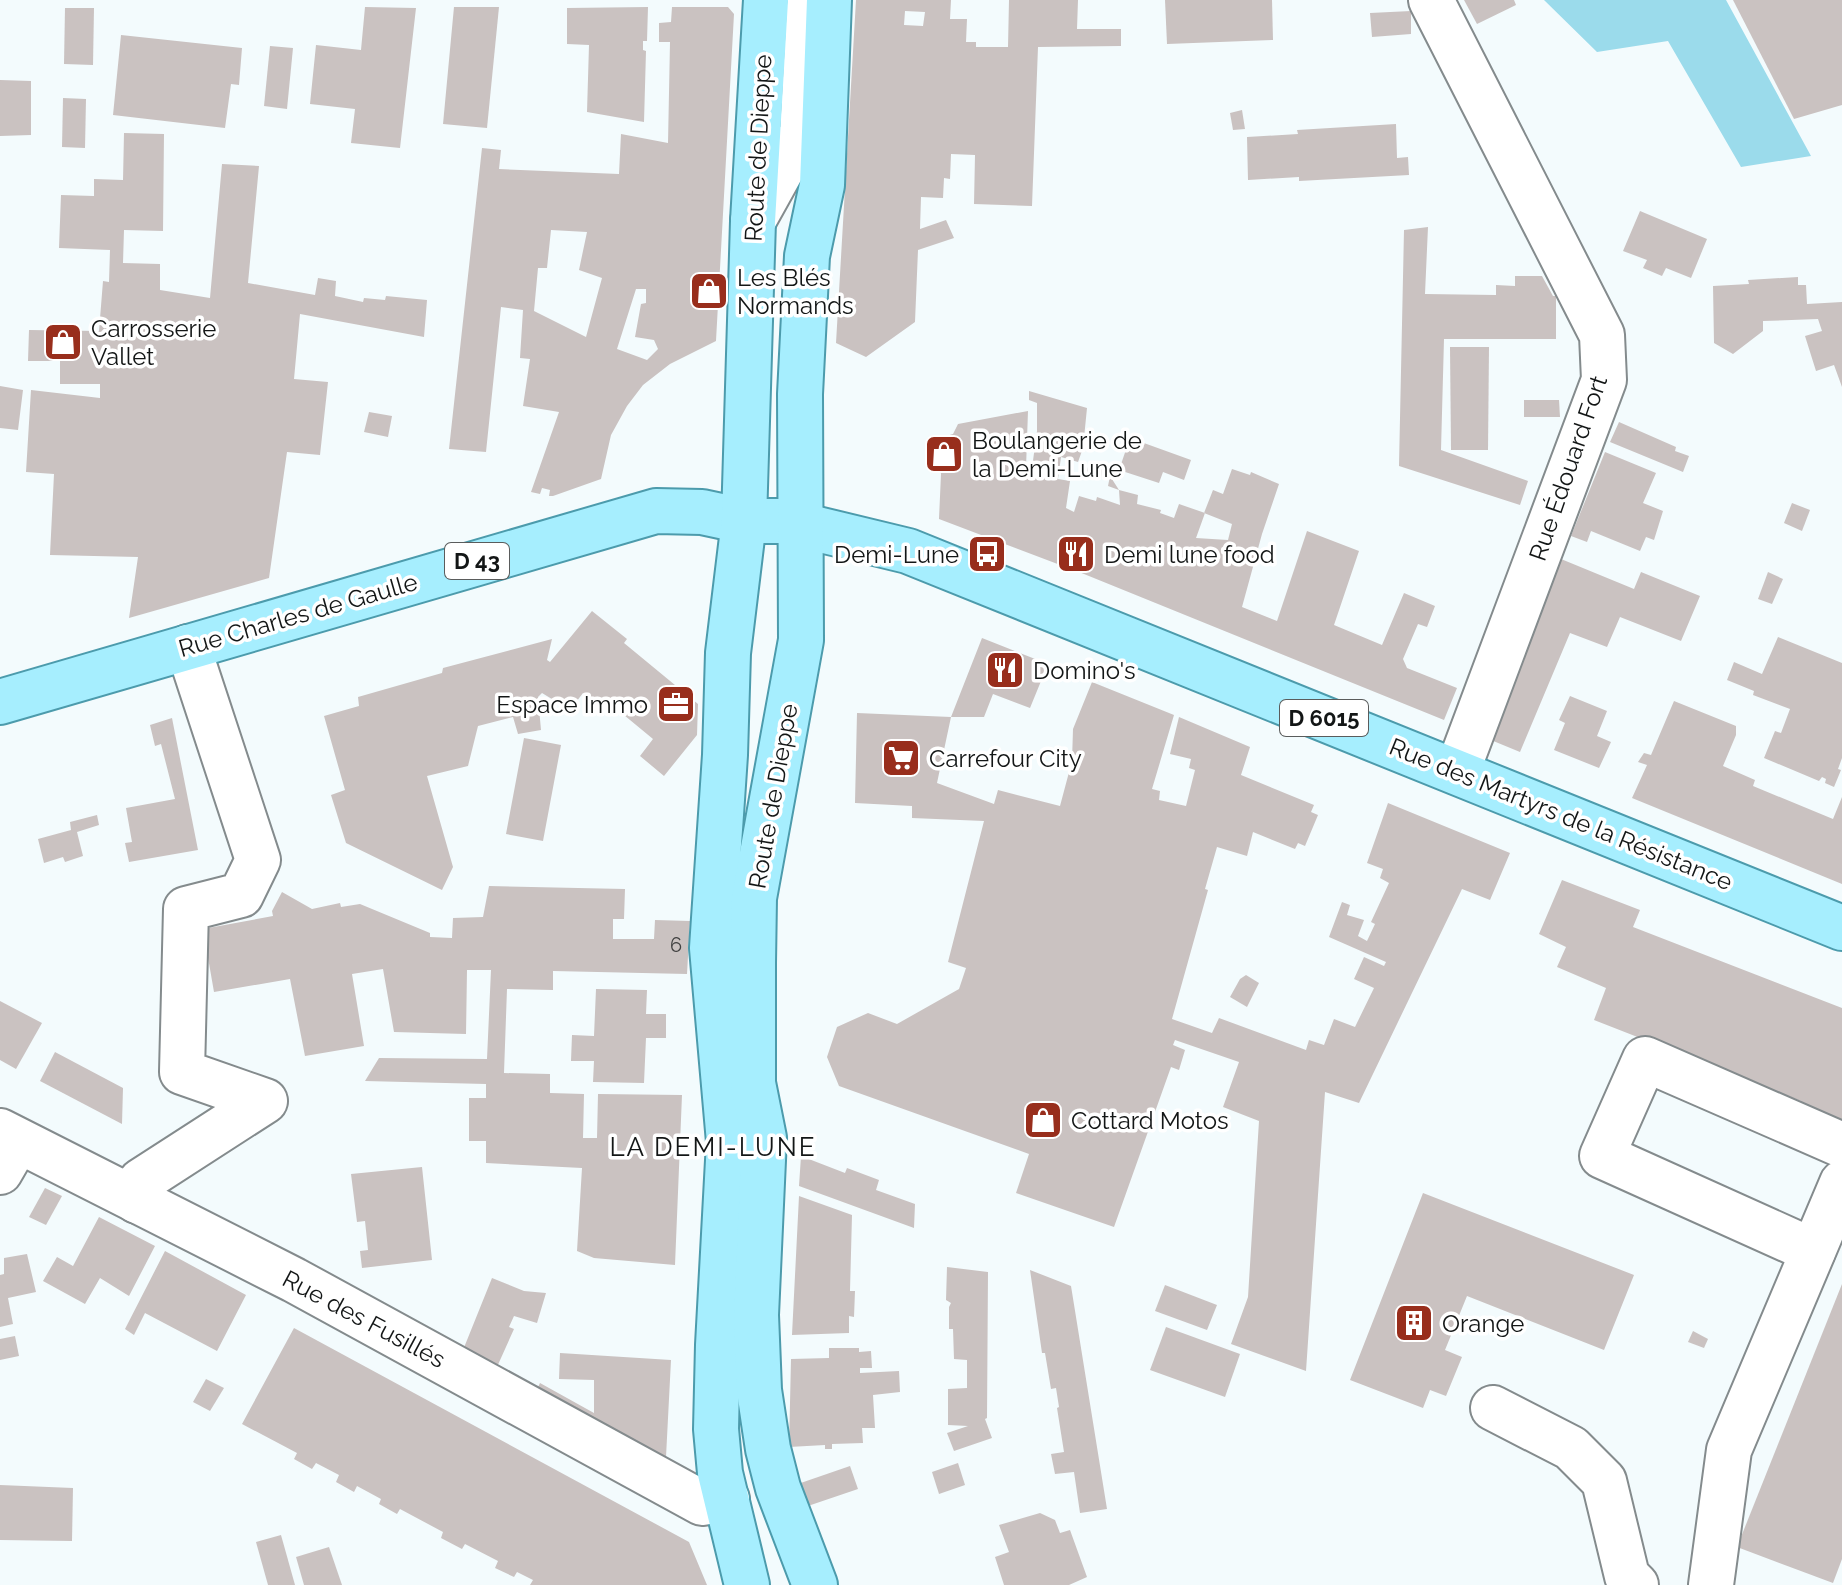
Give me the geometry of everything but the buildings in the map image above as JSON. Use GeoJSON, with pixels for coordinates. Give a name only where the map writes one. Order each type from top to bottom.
{"type":"FeatureCollection","features":[{"type":"Feature","properties":{"kind":"main road","name":"Route de Dieppe"},"geometry":{"type":"LineString","coordinates":[[766,0],[753,221],[776,522],[801,640],[754,898],[753,1083],[764,1138],[756,1323],[759,1390],[768,1449],[778,1488],[815,1585]]}},
{"type":"Feature","properties":{"kind":"main road","name":"Route de Dieppe"},"geometry":{"type":"LineString","coordinates":[[747,1585],[720,1473],[716,1429],[729,1142],[712,948],[725,755],[728,653],[776,522],[800,419],[807,256],[822,185],[829,0]]}},
{"type":"Feature","properties":{"kind":"main road","name":"Rue Charles de Gaulle"},"geometry":{"type":"LineString","coordinates":[[0,702],[656,511],[702,512],[776,522]]}},
{"type":"Feature","properties":{"kind":"main road","name":"Rue des Martyrs de la Résistance"},"geometry":{"type":"LineString","coordinates":[[776,522],[908,551],[1842,928]]}},
{"type":"Feature","properties":{"kind":"street"},"geometry":{"type":"LineString","coordinates":[[753,221],[802,133],[809,0]]}},
{"type":"Feature","properties":{"kind":"street","name":"Rue Édouard Fort"},"geometry":{"type":"LineString","coordinates":[[1431,0],[1602,335],[1604,380],[1457,772]]}},
{"type":"Feature","properties":{"kind":"street"},"geometry":{"type":"LineString","coordinates":[[137,1201],[141,1181],[265,1101],[182,1072],[186,909],[241,895],[258,860],[188,647]]}},
{"type":"Feature","properties":{"kind":"street"},"geometry":{"type":"LineString","coordinates":[[1813,1251],[1602,1156],[1645,1059],[1842,1145]]}},
{"type":"Feature","properties":{"kind":"street","name":"Rue des Fusillés"},"geometry":{"type":"LineString","coordinates":[[6,1148],[137,1201],[294,1280],[702,1503],[727,1499]]}},
{"type":"Feature","properties":{"kind":"street"},"geometry":{"type":"LineString","coordinates":[[1711,1585],[1729,1450],[1842,1183]]}},
{"type":"Feature","properties":{"kind":"street"},"geometry":{"type":"LineString","coordinates":[[1493,1408],[1571,1448],[1604,1481],[1627,1576],[1636,1585]]}},
{"type":"Feature","properties":{"kind":"shaded area"},"geometry":{"type":"Polygon","coordinates":[[[1544,0],[1726,0],[1811,156],[1741,167],[1668,41],[1597,52],[1544,0]]]}},
{"type":"Feature","properties":{"kind":"place","name":"Les Blés Normands"},"geometry":{"type":"Point","coordinates":[709,291]}},
{"type":"Feature","properties":{"kind":"place","name":"Carrosserie Vallet"},"geometry":{"type":"Point","coordinates":[63,342]}},
{"type":"Feature","properties":{"kind":"place","name":"Boulangerie de la Demi-Lune"},"geometry":{"type":"Point","coordinates":[944,454]}},
{"type":"Feature","properties":{"kind":"place","name":"Demi-Lune"},"geometry":{"type":"Point","coordinates":[987,554]}},
{"type":"Feature","properties":{"kind":"place","name":"Demi lune food"},"geometry":{"type":"Point","coordinates":[1076,554]}},
{"type":"Feature","properties":{"kind":"place","name":"Domino's"},"geometry":{"type":"Point","coordinates":[1005,670]}},
{"type":"Feature","properties":{"kind":"place","name":"Espace Immo"},"geometry":{"type":"Point","coordinates":[676,704]}},
{"type":"Feature","properties":{"kind":"place","name":"Carrefour City"},"geometry":{"type":"Point","coordinates":[901,758]}},
{"type":"Feature","properties":{"kind":"place","name":"Cottard Motos"},"geometry":{"type":"Point","coordinates":[1043,1120]}},
{"type":"Feature","properties":{"kind":"place","name":"Orange"},"geometry":{"type":"Point","coordinates":[1414,1323]}},
{"type":"Feature","properties":{"kind":"district","name":"LA DEMI-LUNE"},"geometry":{"type":"Point","coordinates":[713,1147]}}]}
